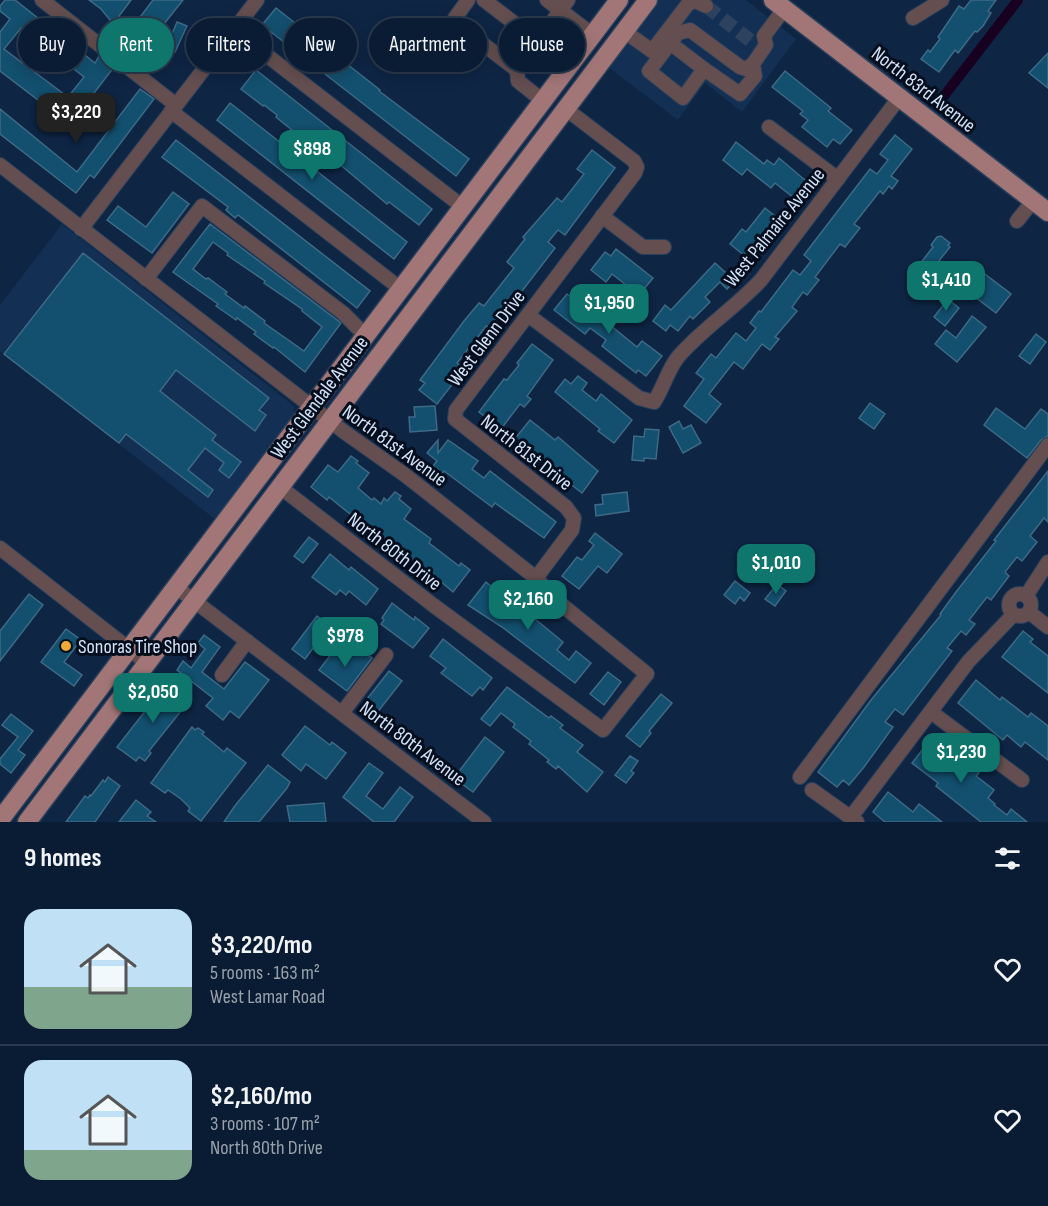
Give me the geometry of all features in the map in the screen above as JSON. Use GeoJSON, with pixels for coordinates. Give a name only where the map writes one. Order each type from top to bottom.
{"type":"FeatureCollection","features":[{"type":"Feature","properties":{"kind":"main road","name":"West Glendale Avenue"},"geometry":{"type":"LineString","coordinates":[[2,812],[129,650],[619,0]]}},
{"type":"Feature","properties":{"kind":"main road","name":"West Glendale Avenue"},"geometry":{"type":"LineString","coordinates":[[27,822],[648,0]]}},
{"type":"Feature","properties":{"kind":"main road","name":"North 83rd Avenue"},"geometry":{"type":"LineString","coordinates":[[779,4],[1048,212]]}},
{"type":"Feature","properties":{"kind":"main road"},"geometry":{"type":"LineString","coordinates":[[512,180],[523,149],[552,108],[552,105],[544,100]]}},
{"type":"Feature","properties":{"kind":"street"},"geometry":{"type":"LineString","coordinates":[[42,0],[401,289]]}},
{"type":"Feature","properties":{"kind":"street"},"geometry":{"type":"LineString","coordinates":[[243,18],[257,0]]}},
{"type":"Feature","properties":{"kind":"street"},"geometry":{"type":"LineString","coordinates":[[455,18],[468,0]]}},
{"type":"Feature","properties":{"kind":"street"},"geometry":{"type":"LineString","coordinates":[[465,18],[476,0]]}},
{"type":"Feature","properties":{"kind":"street"},"geometry":{"type":"LineString","coordinates":[[484,0],[508,18]]}},
{"type":"Feature","properties":{"kind":"street"},"geometry":{"type":"LineString","coordinates":[[547,0],[564,5],[593,35]]}},
{"type":"Feature","properties":{"kind":"street"},"geometry":{"type":"LineString","coordinates":[[913,18],[942,0]]}},
{"type":"Feature","properties":{"kind":"street"},"geometry":{"type":"LineString","coordinates":[[704,69],[683,98],[649,71],[656,54],[688,4],[695,1],[706,6]]}},
{"type":"Feature","properties":{"kind":"street"},"geometry":{"type":"LineString","coordinates":[[670,43],[740,94],[755,76],[753,64],[757,45],[765,45],[764,36],[779,4]]}},
{"type":"Feature","properties":{"kind":"street"},"geometry":{"type":"LineString","coordinates":[[555,18],[564,5]]}},
{"type":"Feature","properties":{"kind":"street"},"geometry":{"type":"LineString","coordinates":[[656,54],[678,33],[690,30],[740,67],[746,69],[753,64]]}},
{"type":"Feature","properties":{"kind":"street"},"geometry":{"type":"LineString","coordinates":[[624,31],[656,54]]}},
{"type":"Feature","properties":{"kind":"street"},"geometry":{"type":"LineString","coordinates":[[487,47],[499,56]]}},
{"type":"Feature","properties":{"kind":"street"},"geometry":{"type":"LineString","coordinates":[[272,59],[463,207]]}},
{"type":"Feature","properties":{"kind":"street"},"geometry":{"type":"LineString","coordinates":[[81,229],[202,72]]}},
{"type":"Feature","properties":{"kind":"street"},"geometry":{"type":"LineString","coordinates":[[517,72],[518,81],[544,100]]}},
{"type":"Feature","properties":{"kind":"street","name":"West Palmaire Avenue"},"geometry":{"type":"LineString","coordinates":[[528,315],[639,398],[654,402],[661,391],[664,378],[678,357],[761,280],[899,98]]}},
{"type":"Feature","properties":{"kind":"street","name":"West Glenn Drive"},"geometry":{"type":"LineString","coordinates":[[455,419],[456,410],[635,173],[637,167],[634,161],[566,109]]}},
{"type":"Feature","properties":{"kind":"street"},"geometry":{"type":"LineString","coordinates":[[769,127],[838,179]]}},
{"type":"Feature","properties":{"kind":"street","name":"North 81st Avenue"},"geometry":{"type":"LineString","coordinates":[[0,165],[536,578],[557,601],[647,674]]}},
{"type":"Feature","properties":{"kind":"street"},"geometry":{"type":"LineString","coordinates":[[1017,222],[1033,201]]}},
{"type":"Feature","properties":{"kind":"street"},"geometry":{"type":"LineString","coordinates":[[146,279],[202,206],[343,314],[366,336]]}},
{"type":"Feature","properties":{"kind":"street"},"geometry":{"type":"LineString","coordinates":[[602,216],[643,247],[664,246]]}},
{"type":"Feature","properties":{"kind":"street","name":"North 81st Drive"},"geometry":{"type":"LineString","coordinates":[[455,419],[566,507],[574,518],[572,530],[536,578]]}},
{"type":"Feature","properties":{"kind":"street"},"geometry":{"type":"LineString","coordinates":[[800,777],[1048,445]]}},
{"type":"Feature","properties":{"kind":"street","name":"North 80th Drive"},"geometry":{"type":"LineString","coordinates":[[280,487],[433,605],[603,730],[647,674]]}},
{"type":"Feature","properties":{"kind":"street"},"geometry":{"type":"LineString","coordinates":[[0,548],[147,663]]}},
{"type":"Feature","properties":{"kind":"street"},"geometry":{"type":"LineString","coordinates":[[1026,596],[1048,562]]}},
{"type":"Feature","properties":{"kind":"street","name":"North 80th Avenue"},"geometry":{"type":"LineString","coordinates":[[176,587],[484,822]]}},
{"type":"Feature","properties":{"kind":"street"},"geometry":{"type":"LineString","coordinates":[[1020,594],[1026,596],[1031,605],[1029,612],[1020,617],[1013,615],[1008,606],[1011,599],[1020,594]]}},
{"type":"Feature","properties":{"kind":"street"},"geometry":{"type":"LineString","coordinates":[[1029,612],[1048,627]]}},
{"type":"Feature","properties":{"kind":"street"},"geometry":{"type":"LineString","coordinates":[[812,790],[854,820],[968,662],[1013,615]]}},
{"type":"Feature","properties":{"kind":"street"},"geometry":{"type":"LineString","coordinates":[[222,675],[247,641]]}},
{"type":"Feature","properties":{"kind":"street"},"geometry":{"type":"LineString","coordinates":[[342,714],[386,655]]}},
{"type":"Feature","properties":{"kind":"street"},"geometry":{"type":"LineString","coordinates":[[931,712],[1022,780]]}},
{"type":"Feature","properties":{"kind":"shaded area"},"geometry":{"type":"Polygon","coordinates":[[[658,0],[746,0],[796,39],[742,112],[705,83],[678,120],[608,67],[658,0]]]}},
{"type":"Feature","properties":{"kind":"shaded area"},"geometry":{"type":"Polygon","coordinates":[[[62,224],[294,406],[294,416],[216,520],[0,351],[0,305],[62,224]]]}},
{"type":"Feature","properties":{"kind":"building"},"geometry":{"type":"Polygon","coordinates":[[[5,0],[15,0],[38,18],[18,18],[18,32],[4,49],[18,60],[18,72],[35,72],[68,97],[84,77],[78,72],[86,72],[86,56],[95,63],[98,58],[98,72],[110,72],[65,131],[50,120],[55,113],[0,71],[0,32],[10,19],[0,11],[0,6],[5,0]]]}},
{"type":"Feature","properties":{"kind":"building"},"geometry":{"type":"Polygon","coordinates":[[[89,0],[131,0],[119,16],[121,18],[108,18],[89,0]]]}},
{"type":"Feature","properties":{"kind":"building"},"geometry":{"type":"Polygon","coordinates":[[[153,0],[183,0],[169,18],[139,18],[153,0]]]}},
{"type":"Feature","properties":{"kind":"building"},"geometry":{"type":"Polygon","coordinates":[[[971,0],[996,0],[988,11],[991,13],[983,26],[977,32],[975,31],[958,53],[955,50],[939,72],[921,59],[940,39],[938,37],[959,6],[964,9],[971,0]]]}},
{"type":"Feature","properties":{"kind":"building"},"geometry":{"type":"Polygon","coordinates":[[[276,8],[289,18],[284,18],[284,42],[272,33],[272,18],[268,18],[276,8]]]}},
{"type":"Feature","properties":{"kind":"building"},"geometry":{"type":"Polygon","coordinates":[[[177,22],[186,26],[175,52],[174,52],[174,29],[177,22]]]}},
{"type":"Feature","properties":{"kind":"building"},"geometry":{"type":"Polygon","coordinates":[[[1048,53],[1048,88],[1029,73],[1048,53]]]}},
{"type":"Feature","properties":{"kind":"building"},"geometry":{"type":"Polygon","coordinates":[[[785,71],[831,108],[828,111],[852,130],[840,144],[833,139],[827,147],[802,127],[808,120],[800,114],[803,111],[772,87],[785,71]]]}},
{"type":"Feature","properties":{"kind":"building"},"geometry":{"type":"Polygon","coordinates":[[[254,72],[259,72],[432,209],[419,225],[389,202],[387,204],[300,132],[298,135],[276,117],[277,115],[241,89],[254,72]]]}},
{"type":"Feature","properties":{"kind":"building"},"geometry":{"type":"Polygon","coordinates":[[[322,72],[357,72],[469,159],[456,176],[322,72]]]}},
{"type":"Feature","properties":{"kind":"building"},"geometry":{"type":"Polygon","coordinates":[[[140,89],[154,99],[94,178],[90,175],[76,193],[0,134],[0,109],[77,172],[140,89]]]}},
{"type":"Feature","properties":{"kind":"building"},"geometry":{"type":"Polygon","coordinates":[[[230,103],[407,242],[394,259],[217,120],[230,103]]]}},
{"type":"Feature","properties":{"kind":"building"},"geometry":{"type":"Polygon","coordinates":[[[895,135],[912,149],[891,176],[898,181],[892,189],[889,186],[883,194],[880,191],[854,224],[860,228],[845,247],[840,244],[815,277],[819,280],[807,295],[803,292],[792,307],[797,311],[775,337],[779,339],[770,350],[762,344],[743,369],[734,362],[709,394],[721,404],[706,423],[684,406],[704,379],[696,373],[711,354],[716,358],[736,333],[746,341],[756,328],[750,323],[793,270],[800,275],[811,261],[804,255],[870,169],[877,174],[888,160],[880,154],[895,135]]]}},
{"type":"Feature","properties":{"kind":"building"},"geometry":{"type":"Polygon","coordinates":[[[176,140],[370,291],[357,308],[238,215],[235,218],[226,210],[228,207],[162,157],[176,140]]]}},
{"type":"Feature","properties":{"kind":"building"},"geometry":{"type":"Polygon","coordinates":[[[736,142],[764,164],[767,160],[774,165],[779,158],[812,186],[799,202],[775,183],[771,188],[747,169],[742,175],[723,160],[736,142]]]}},
{"type":"Feature","properties":{"kind":"building"},"geometry":{"type":"Polygon","coordinates":[[[592,150],[615,168],[565,235],[558,230],[548,242],[555,248],[492,330],[486,326],[475,341],[481,346],[475,354],[468,349],[457,363],[464,369],[437,404],[419,390],[425,383],[420,380],[479,303],[484,306],[514,268],[507,262],[525,239],[523,237],[557,198],[562,202],[584,174],[577,169],[592,150]]]}},
{"type":"Feature","properties":{"kind":"building"},"geometry":{"type":"Polygon","coordinates":[[[173,192],[189,204],[152,253],[107,220],[118,206],[146,227],[173,192]]]}},
{"type":"Feature","properties":{"kind":"building"},"geometry":{"type":"Polygon","coordinates":[[[765,208],[781,221],[757,255],[750,249],[745,256],[730,244],[742,229],[746,232],[765,208]]]}},
{"type":"Feature","properties":{"kind":"building"},"geometry":{"type":"Polygon","coordinates":[[[210,224],[341,323],[305,372],[254,334],[256,332],[216,306],[218,304],[173,272],[210,224]],[[213,242],[193,269],[304,351],[322,327],[302,309],[227,255],[228,253],[213,242]]]}},
{"type":"Feature","properties":{"kind":"building"},"geometry":{"type":"Polygon","coordinates":[[[941,236],[950,243],[948,245],[950,247],[926,277],[916,269],[933,247],[931,245],[937,237],[941,236]]]}},
{"type":"Feature","properties":{"kind":"building"},"geometry":{"type":"Polygon","coordinates":[[[616,249],[653,278],[639,295],[612,274],[606,282],[591,270],[605,252],[611,256],[616,249]]]}},
{"type":"Feature","properties":{"kind":"building"},"geometry":{"type":"Polygon","coordinates":[[[83,253],[269,398],[259,410],[266,415],[255,431],[176,370],[160,391],[216,435],[212,440],[241,462],[229,478],[219,470],[224,463],[205,448],[188,470],[213,490],[208,497],[126,434],[119,443],[4,354],[83,253]]]}},
{"type":"Feature","properties":{"kind":"building"},"geometry":{"type":"Polygon","coordinates":[[[715,263],[735,281],[727,289],[720,282],[705,297],[710,302],[693,319],[690,316],[678,331],[670,325],[666,331],[653,321],[665,305],[671,310],[715,263]]]}},
{"type":"Feature","properties":{"kind":"building"},"geometry":{"type":"Polygon","coordinates":[[[977,268],[1011,294],[996,313],[962,287],[977,268]]]}},
{"type":"Feature","properties":{"kind":"building"},"geometry":{"type":"Polygon","coordinates":[[[567,294],[589,311],[596,301],[612,313],[605,321],[637,347],[642,341],[662,356],[646,376],[638,370],[636,373],[602,346],[606,340],[590,328],[585,334],[554,310],[567,294]]]}},
{"type":"Feature","properties":{"kind":"building"},"geometry":{"type":"Polygon","coordinates":[[[948,299],[959,308],[945,326],[934,317],[948,299]]]}},
{"type":"Feature","properties":{"kind":"building"},"geometry":{"type":"Polygon","coordinates":[[[972,316],[986,327],[957,362],[935,344],[946,330],[956,338],[972,316]]]}},
{"type":"Feature","properties":{"kind":"building"},"geometry":{"type":"Polygon","coordinates":[[[1036,334],[1046,342],[1030,364],[1019,356],[1036,334]]]}},
{"type":"Feature","properties":{"kind":"building"},"geometry":{"type":"Polygon","coordinates":[[[532,344],[553,360],[527,396],[531,399],[524,407],[520,404],[501,429],[479,412],[504,379],[507,380],[519,365],[517,363],[532,344]]]}},
{"type":"Feature","properties":{"kind":"building"},"geometry":{"type":"Polygon","coordinates":[[[578,376],[587,383],[582,390],[596,401],[601,394],[632,420],[614,443],[555,392],[565,379],[571,384],[578,376]]]}},
{"type":"Feature","properties":{"kind":"building"},"geometry":{"type":"Polygon","coordinates":[[[870,403],[885,414],[874,429],[859,418],[870,403]]]}},
{"type":"Feature","properties":{"kind":"building"},"geometry":{"type":"Polygon","coordinates":[[[435,406],[437,430],[410,432],[409,417],[415,417],[414,407],[435,406]]]}},
{"type":"Feature","properties":{"kind":"building"},"geometry":{"type":"Polygon","coordinates":[[[996,408],[1025,429],[1041,409],[1048,414],[1048,436],[1041,440],[1027,458],[984,425],[996,408]]]}},
{"type":"Feature","properties":{"kind":"building"},"geometry":{"type":"Polygon","coordinates":[[[530,420],[555,440],[558,437],[598,471],[582,493],[514,440],[530,420]]]}},
{"type":"Feature","properties":{"kind":"building"},"geometry":{"type":"Polygon","coordinates":[[[679,421],[683,429],[691,425],[701,443],[683,453],[669,427],[679,421]]]}},
{"type":"Feature","properties":{"kind":"building"},"geometry":{"type":"Polygon","coordinates":[[[645,429],[659,430],[656,459],[632,460],[634,436],[644,437],[645,429]]]}},
{"type":"Feature","properties":{"kind":"building"},"geometry":{"type":"Polygon","coordinates":[[[438,440],[438,453],[448,440],[478,461],[472,469],[484,478],[490,471],[556,522],[544,538],[495,503],[492,507],[444,471],[442,474],[433,466],[437,461],[427,453],[438,440]]]}},
{"type":"Feature","properties":{"kind":"building"},"geometry":{"type":"Polygon","coordinates":[[[351,456],[369,473],[358,488],[372,500],[374,498],[381,504],[384,498],[387,501],[395,492],[401,496],[399,499],[411,509],[404,519],[431,539],[429,543],[459,566],[461,563],[470,570],[453,592],[439,580],[437,582],[351,513],[329,497],[327,500],[311,487],[328,465],[338,472],[351,456]]]}},
{"type":"Feature","properties":{"kind":"building"},"geometry":{"type":"Polygon","coordinates":[[[1048,471],[1048,522],[1044,518],[1030,536],[1037,542],[1022,561],[1017,557],[1005,572],[1009,576],[991,600],[987,597],[969,620],[975,624],[966,635],[961,631],[947,648],[952,651],[903,715],[895,709],[885,722],[893,727],[864,767],[849,785],[843,780],[837,787],[818,772],[871,700],[941,615],[996,541],[994,540],[1048,471]]]}},
{"type":"Feature","properties":{"kind":"building"},"geometry":{"type":"Polygon","coordinates":[[[627,492],[629,511],[596,516],[595,505],[603,504],[602,495],[627,492]]]}},
{"type":"Feature","properties":{"kind":"building"},"geometry":{"type":"Polygon","coordinates":[[[595,533],[622,554],[607,573],[598,566],[579,589],[562,576],[577,557],[582,560],[594,545],[589,541],[595,533]]]}},
{"type":"Feature","properties":{"kind":"building"},"geometry":{"type":"Polygon","coordinates":[[[309,537],[318,544],[303,563],[294,556],[309,537]]]}},
{"type":"Feature","properties":{"kind":"building"},"geometry":{"type":"Polygon","coordinates":[[[750,552],[766,564],[756,576],[740,564],[750,552]]]}},
{"type":"Feature","properties":{"kind":"building"},"geometry":{"type":"Polygon","coordinates":[[[330,554],[349,570],[351,567],[378,589],[366,605],[349,591],[346,595],[340,590],[336,595],[312,577],[330,554]]]}},
{"type":"Feature","properties":{"kind":"building"},"geometry":{"type":"Polygon","coordinates":[[[735,581],[750,593],[744,601],[740,597],[735,604],[724,595],[735,581]]]}},
{"type":"Feature","properties":{"kind":"building"},"geometry":{"type":"Polygon","coordinates":[[[486,582],[504,597],[506,595],[563,642],[557,650],[569,660],[576,651],[591,663],[575,683],[502,627],[468,605],[486,582]]]}},
{"type":"Feature","properties":{"kind":"building"},"geometry":{"type":"Polygon","coordinates":[[[777,584],[786,591],[775,606],[765,599],[777,584]]]}},
{"type":"Feature","properties":{"kind":"building"},"geometry":{"type":"Polygon","coordinates":[[[29,594],[43,605],[0,661],[0,631],[29,594]]]}},
{"type":"Feature","properties":{"kind":"building"},"geometry":{"type":"Polygon","coordinates":[[[392,603],[429,628],[413,648],[381,624],[384,620],[382,618],[392,603]]]}},
{"type":"Feature","properties":{"kind":"building"},"geometry":{"type":"Polygon","coordinates":[[[317,616],[330,626],[305,659],[292,649],[317,616]]]}},
{"type":"Feature","properties":{"kind":"building"},"geometry":{"type":"Polygon","coordinates":[[[66,629],[81,640],[64,662],[82,675],[74,686],[41,662],[66,629]]]}},
{"type":"Feature","properties":{"kind":"building"},"geometry":{"type":"Polygon","coordinates":[[[1023,631],[1033,639],[1030,642],[1048,656],[1048,693],[1002,657],[1023,631]]]}},
{"type":"Feature","properties":{"kind":"building"},"geometry":{"type":"Polygon","coordinates":[[[204,635],[220,647],[202,672],[224,689],[245,662],[269,680],[239,718],[230,711],[223,720],[206,706],[213,698],[177,670],[183,661],[191,668],[205,649],[198,643],[204,635]]]}},
{"type":"Feature","properties":{"kind":"building"},"geometry":{"type":"Polygon","coordinates":[[[443,639],[492,678],[483,690],[480,687],[472,696],[441,673],[446,668],[430,656],[443,639]]]}},
{"type":"Feature","properties":{"kind":"building"},"geometry":{"type":"Polygon","coordinates":[[[358,648],[372,658],[347,691],[319,670],[335,649],[349,659],[358,648]]]}},
{"type":"Feature","properties":{"kind":"building"},"geometry":{"type":"Polygon","coordinates":[[[389,671],[402,681],[376,714],[363,704],[389,671]]]}},
{"type":"Feature","properties":{"kind":"building"},"geometry":{"type":"Polygon","coordinates":[[[608,672],[621,682],[604,705],[590,694],[608,672]]]}},
{"type":"Feature","properties":{"kind":"building"},"geometry":{"type":"Polygon","coordinates":[[[976,680],[1000,700],[1002,697],[1028,717],[1031,713],[1048,726],[1048,760],[1025,742],[1021,747],[1007,735],[1003,740],[958,703],[976,680]]]}},
{"type":"Feature","properties":{"kind":"building"},"geometry":{"type":"Polygon","coordinates":[[[164,687],[169,691],[172,688],[189,701],[149,751],[151,753],[145,761],[139,757],[136,761],[117,747],[164,687]]]}},
{"type":"Feature","properties":{"kind":"building"},"geometry":{"type":"Polygon","coordinates":[[[507,687],[549,718],[551,716],[563,725],[560,728],[583,745],[577,752],[603,772],[587,792],[558,766],[556,769],[547,762],[549,760],[529,744],[531,741],[513,727],[515,724],[501,713],[490,726],[481,719],[507,687]]]}},
{"type":"Feature","properties":{"kind":"building"},"geometry":{"type":"Polygon","coordinates":[[[661,694],[672,703],[649,731],[651,733],[640,747],[626,736],[661,694]]]}},
{"type":"Feature","properties":{"kind":"building"},"geometry":{"type":"Polygon","coordinates":[[[11,714],[33,731],[18,750],[25,755],[11,773],[0,764],[0,759],[18,737],[2,725],[11,714]]]}},
{"type":"Feature","properties":{"kind":"building"},"geometry":{"type":"Polygon","coordinates":[[[305,726],[330,745],[332,742],[346,753],[326,779],[306,764],[301,771],[282,755],[305,726]]]}},
{"type":"Feature","properties":{"kind":"building"},"geometry":{"type":"Polygon","coordinates":[[[192,727],[204,732],[202,734],[224,752],[227,748],[246,763],[201,821],[188,811],[190,808],[181,799],[168,790],[165,793],[151,783],[192,727]]]}},
{"type":"Feature","properties":{"kind":"building"},"geometry":{"type":"Polygon","coordinates":[[[933,736],[955,752],[948,761],[963,773],[969,765],[979,773],[976,776],[994,790],[988,798],[994,805],[1007,815],[1011,809],[1027,822],[981,822],[936,786],[938,783],[912,763],[933,736]]]}},
{"type":"Feature","properties":{"kind":"building"},"geometry":{"type":"Polygon","coordinates":[[[485,737],[504,752],[473,792],[454,778],[485,737]]]}},
{"type":"Feature","properties":{"kind":"building"},"geometry":{"type":"Polygon","coordinates":[[[630,756],[638,761],[631,771],[634,773],[626,783],[615,775],[630,756]]]}},
{"type":"Feature","properties":{"kind":"building"},"geometry":{"type":"Polygon","coordinates":[[[369,763],[383,773],[366,796],[383,809],[400,787],[413,797],[394,822],[374,822],[343,797],[369,763]]]}},
{"type":"Feature","properties":{"kind":"building"},"geometry":{"type":"Polygon","coordinates":[[[268,765],[290,782],[287,788],[259,822],[224,822],[234,807],[268,765]]]}},
{"type":"Feature","properties":{"kind":"building"},"geometry":{"type":"Polygon","coordinates":[[[108,777],[120,786],[95,822],[66,822],[85,796],[88,798],[91,796],[108,777]]]}},
{"type":"Feature","properties":{"kind":"building"},"geometry":{"type":"Polygon","coordinates":[[[888,792],[913,812],[919,804],[942,822],[885,822],[873,812],[888,792]]]}},
{"type":"Feature","properties":{"kind":"building"},"geometry":{"type":"Polygon","coordinates":[[[136,800],[151,812],[147,816],[156,822],[119,822],[136,800]]]}},
{"type":"Feature","properties":{"kind":"building"},"geometry":{"type":"Polygon","coordinates":[[[324,803],[326,822],[290,822],[287,806],[324,803]]]}},
{"type":"Feature","properties":{"kind":"waterway"},"geometry":{"type":"LineString","coordinates":[[944,96],[1018,0]]}},
{"type":"Feature","properties":{"kind":"tunnel"},"geometry":{"type":"LineString","coordinates":[[706,6],[751,41]]}},
{"type":"Feature","properties":{"kind":"place","name":"Sonoras Tire Shop"},"geometry":{"type":"Point","coordinates":[66,646]}}]}
